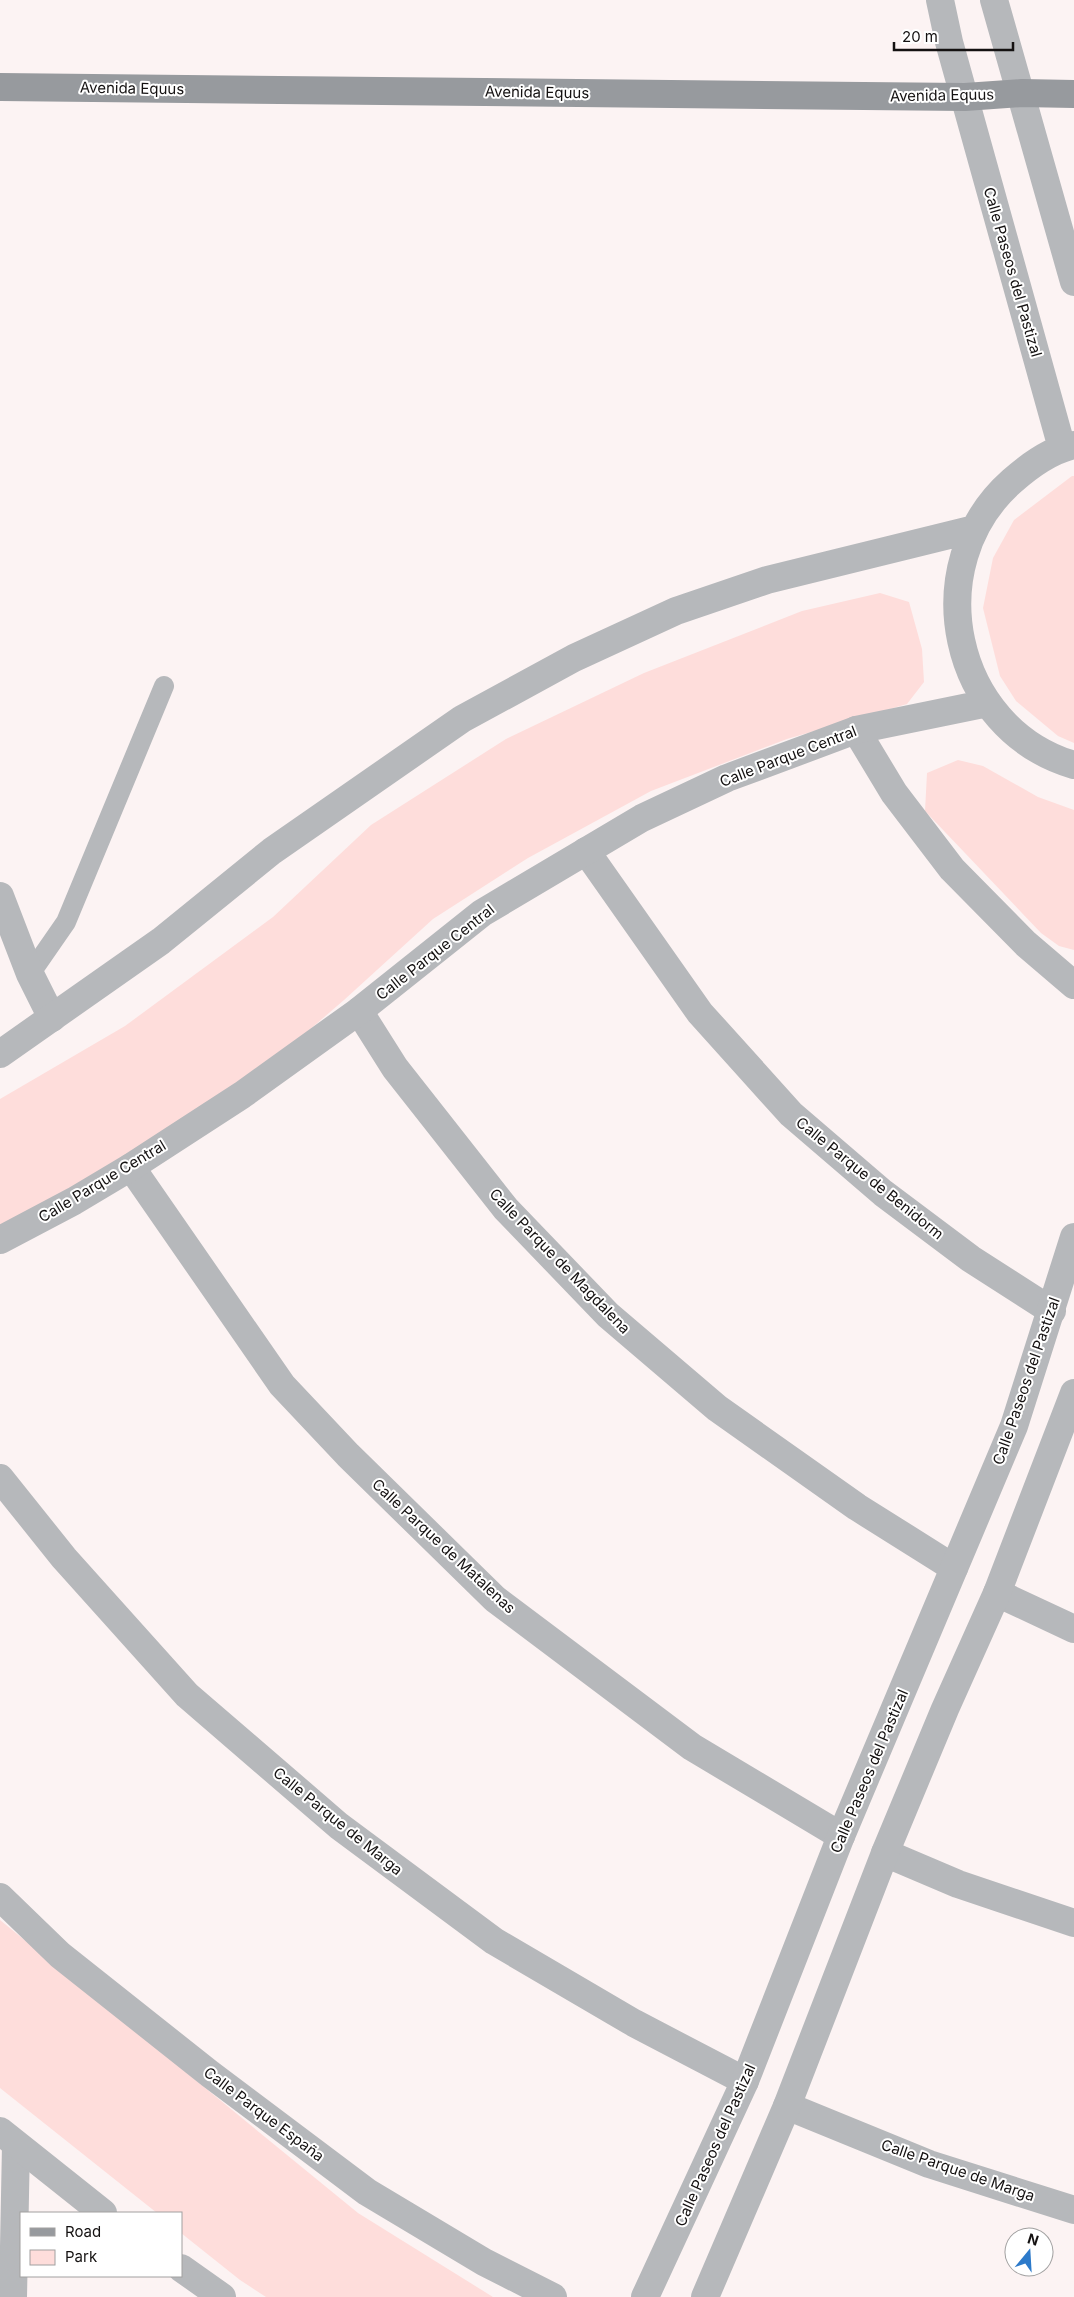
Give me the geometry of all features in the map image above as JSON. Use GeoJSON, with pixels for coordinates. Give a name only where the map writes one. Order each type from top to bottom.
{"type":"FeatureCollection","features":[{"type":"Feature","properties":{"kind":"main road","name":"Avenida Equus"},"geometry":{"type":"LineString","coordinates":[[0,87],[965,96],[1022,93],[1074,94]]}},
{"type":"Feature","properties":{"kind":"street","name":"Calle Paseos del Pastizal"},"geometry":{"type":"LineString","coordinates":[[940,0],[965,96],[1068,446]]}},
{"type":"Feature","properties":{"kind":"street"},"geometry":{"type":"LineString","coordinates":[[994,0],[1022,93],[1074,282]]}},
{"type":"Feature","properties":{"kind":"street"},"geometry":{"type":"LineString","coordinates":[[1068,446],[1022,473],[1006,486],[992,502],[974,529],[962,561],[957,610],[959,634],[965,659],[975,682],[988,703],[1023,739],[1045,753],[1074,765]]}},
{"type":"Feature","properties":{"kind":"street"},"geometry":{"type":"LineString","coordinates":[[0,1054],[161,942],[272,851],[462,719],[574,658],[676,611],[767,580],[974,529]]}},
{"type":"Feature","properties":{"kind":"street","name":"Calle Parque Central"},"geometry":{"type":"LineString","coordinates":[[0,1240],[74,1200],[131,1166],[242,1095],[359,1010],[482,913],[642,818],[728,778],[856,730],[988,703]]}},
{"type":"Feature","properties":{"kind":"street"},"geometry":{"type":"LineString","coordinates":[[856,730],[894,793],[952,868],[1026,944],[1074,985]]}},
{"type":"Feature","properties":{"kind":"street","name":"Calle Parque de Benidorm"},"geometry":{"type":"LineString","coordinates":[[586,852],[700,1012],[791,1114],[891,1199],[971,1258],[1052,1311]]}},
{"type":"Feature","properties":{"kind":"street"},"geometry":{"type":"LineString","coordinates":[[0,896],[30,974],[52,1018]]}},
{"type":"Feature","properties":{"kind":"street","name":"Calle Parque de Magdalena"},"geometry":{"type":"LineString","coordinates":[[359,1010],[395,1068],[506,1209],[608,1315],[717,1408],[856,1507],[954,1568]]}},
{"type":"Feature","properties":{"kind":"street","name":"Calle Parque de Matalenas"},"geometry":{"type":"LineString","coordinates":[[131,1166],[282,1386],[348,1455],[495,1599],[692,1747],[840,1836]]}},
{"type":"Feature","properties":{"kind":"street","name":"Calle Paseos del Pastizal"},"geometry":{"type":"LineString","coordinates":[[645,2297],[745,2081],[840,1836],[1014,1426],[1074,1237]]}},
{"type":"Feature","properties":{"kind":"street"},"geometry":{"type":"LineString","coordinates":[[705,2297],[787,2106],[885,1853],[945,1709],[997,1593],[1074,1393]]}},
{"type":"Feature","properties":{"kind":"street","name":"Calle Parque de Marga"},"geometry":{"type":"LineString","coordinates":[[0,1478],[64,1558],[187,1695],[339,1826],[494,1941],[634,2024],[745,2081]]}},
{"type":"Feature","properties":{"kind":"street"},"geometry":{"type":"LineString","coordinates":[[997,1593],[1074,1629]]}},
{"type":"Feature","properties":{"kind":"street"},"geometry":{"type":"LineString","coordinates":[[885,1853],[958,1884],[1074,1923]]}},
{"type":"Feature","properties":{"kind":"street","name":"Calle Parque España"},"geometry":{"type":"LineString","coordinates":[[0,1897],[60,1955],[210,2074],[368,2192],[484,2262],[553,2297]]}},
{"type":"Feature","properties":{"kind":"street","name":"Calle Parque de Marga"},"geometry":{"type":"LineString","coordinates":[[787,2106],[929,2164],[1074,2210]]}},
{"type":"Feature","properties":{"kind":"street"},"geometry":{"type":"LineString","coordinates":[[8,2138],[102,2212]]}},
{"type":"Feature","properties":{"kind":"street"},"geometry":{"type":"LineString","coordinates":[[8,2138],[14,2297]]}},
{"type":"Feature","properties":{"kind":"street"},"geometry":{"type":"LineString","coordinates":[[182,2269],[222,2297]]}},
{"type":"Feature","properties":{"kind":"lane"},"geometry":{"type":"LineString","coordinates":[[30,974],[66,922],[164,686]]}},
{"type":"Feature","properties":{"kind":"green space"},"geometry":{"type":"Polygon","coordinates":[[[1074,476],[1074,743],[1058,736],[1016,701],[1000,676],[983,608],[993,558],[1014,520],[1074,476]]]}},
{"type":"Feature","properties":{"kind":"green space"},"geometry":{"type":"Polygon","coordinates":[[[880,593],[909,602],[922,649],[924,682],[907,704],[787,739],[651,791],[528,858],[433,919],[344,1000],[242,1088],[0,1230],[0,1099],[125,1026],[273,917],[371,825],[506,739],[644,673],[802,611],[880,593]]]}},
{"type":"Feature","properties":{"kind":"green space"},"geometry":{"type":"Polygon","coordinates":[[[958,760],[983,766],[1038,797],[1074,810],[1074,950],[1059,946],[1041,933],[925,811],[927,773],[958,760]]]}},
{"type":"Feature","properties":{"kind":"green space"},"geometry":{"type":"Polygon","coordinates":[[[0,1920],[358,2213],[493,2297],[266,2297],[240,2280],[182,2234],[182,2212],[156,2212],[0,2088],[0,1920]]]}}]}
